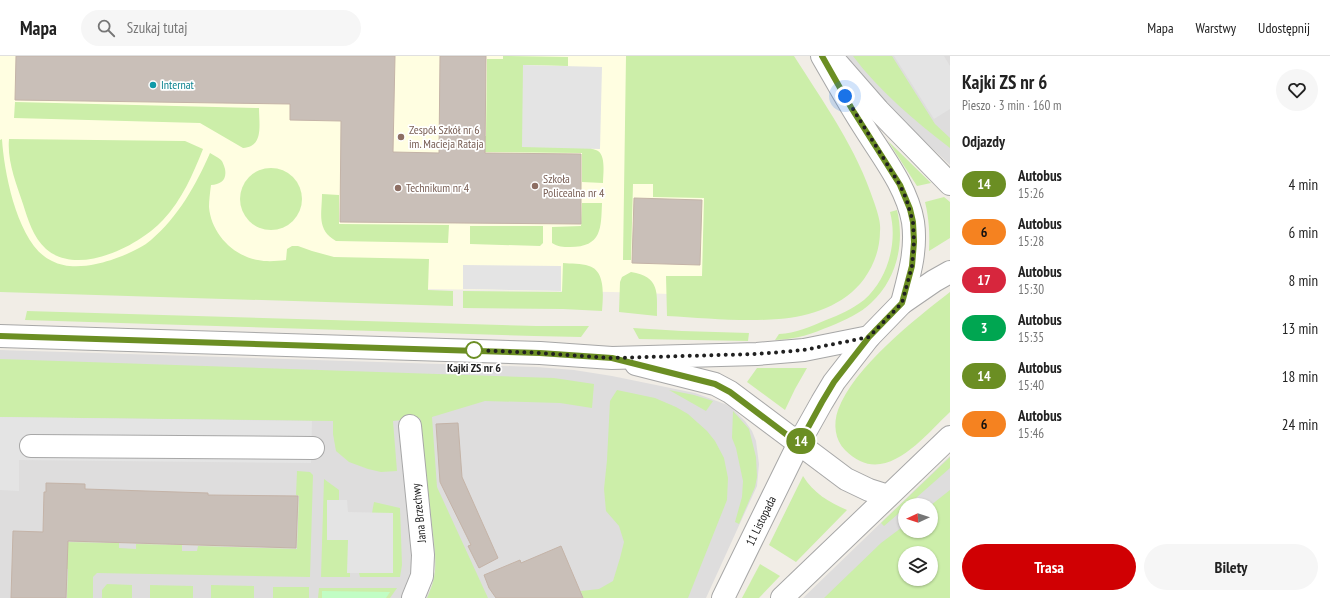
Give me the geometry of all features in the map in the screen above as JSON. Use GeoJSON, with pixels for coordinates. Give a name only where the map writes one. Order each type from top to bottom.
{"type":"FeatureCollection","features":[{"type":"Feature","properties":{"kind":"street"},"geometry":{"type":"LineString","coordinates":[[822,56],[852,109],[900,185],[910,209],[913,222],[914,242],[912,266],[902,303]]}},
{"type":"Feature","properties":{"kind":"street"},"geometry":{"type":"LineString","coordinates":[[831,56],[878,110],[950,184]]}},
{"type":"Feature","properties":{"kind":"street","name":"11 Listopada"},"geometry":{"type":"LineString","coordinates":[[723,598],[799,444],[834,382],[869,337],[902,303],[950,272]]}},
{"type":"Feature","properties":{"kind":"street"},"geometry":{"type":"LineString","coordinates":[[0,336],[540,353],[612,358],[757,354],[804,350],[869,337]]}},
{"type":"Feature","properties":{"kind":"street"},"geometry":{"type":"LineString","coordinates":[[612,358],[715,384],[730,392],[846,479],[869,490],[888,496]]}},
{"type":"Feature","properties":{"kind":"street","name":"Jana Brzechwy"},"geometry":{"type":"LineString","coordinates":[[410,426],[423,555],[422,576],[413,598]]}},
{"type":"Feature","properties":{"kind":"street"},"geometry":{"type":"LineString","coordinates":[[782,598],[950,437]]}},
{"type":"Feature","properties":{"kind":"street"},"geometry":{"type":"LineString","coordinates":[[31,446],[313,448]]}},
{"type":"Feature","properties":{"kind":"shaded area","name":"Zespół Szkół nr 6 im. Macieja Rataja"},"geometry":{"type":"Polygon","coordinates":[[[0,56],[753,56],[784,298],[612,292],[0,282],[0,56]]]}},
{"type":"Feature","properties":{"kind":"shaded area"},"geometry":{"type":"Polygon","coordinates":[[[842,56],[950,56],[950,165],[881,100],[842,56]]]}},
{"type":"Feature","properties":{"kind":"shaded area"},"geometry":{"type":"Polygon","coordinates":[[[894,56],[944,56],[950,66],[950,109],[934,119],[894,56]]]}},
{"type":"Feature","properties":{"kind":"shaded area"},"geometry":{"type":"Polygon","coordinates":[[[523,65],[602,67],[600,149],[522,147],[523,65]]]}},
{"type":"Feature","properties":{"kind":"shaded area"},"geometry":{"type":"Polygon","coordinates":[[[463,265],[561,266],[561,291],[463,289],[463,265]]]}},
{"type":"Feature","properties":{"kind":"shaded area"},"geometry":{"type":"Polygon","coordinates":[[[0,350],[537,367],[574,370],[612,376],[695,393],[725,404],[733,409],[745,421],[752,431],[756,441],[759,464],[757,486],[706,598],[426,598],[432,585],[435,572],[420,420],[401,422],[413,569],[401,598],[0,598],[0,350]]]}},
{"type":"Feature","properties":{"kind":"shaded area"},"geometry":{"type":"Polygon","coordinates":[[[0,417],[312,421],[311,463],[19,460],[19,491],[0,490],[0,417]]]}},
{"type":"Feature","properties":{"kind":"shaded area"},"geometry":{"type":"Polygon","coordinates":[[[950,456],[950,598],[803,598],[898,506],[898,538],[938,538],[938,498],[907,498],[950,456]]]}},
{"type":"Feature","properties":{"kind":"shaded area"},"geometry":{"type":"Polygon","coordinates":[[[327,500],[347,500],[348,512],[393,513],[393,573],[347,573],[348,540],[327,540],[327,500]]]}},
{"type":"Feature","properties":{"kind":"green space"},"geometry":{"type":"Polygon","coordinates":[[[503,56],[568,57],[568,66],[523,65],[592,149],[601,153],[604,166],[603,183],[582,182],[582,153],[482,152],[482,136],[486,136],[487,59],[503,59],[503,56]]]}},
{"type":"Feature","properties":{"kind":"green space"},"geometry":{"type":"Polygon","coordinates":[[[626,56],[794,56],[839,127],[859,163],[878,216],[880,238],[876,256],[868,274],[856,288],[837,303],[803,316],[791,318],[737,320],[667,316],[666,276],[702,276],[704,198],[653,197],[653,184],[633,184],[631,260],[623,260],[626,56]]]}},
{"type":"Feature","properties":{"kind":"green space"},"geometry":{"type":"Polygon","coordinates":[[[853,56],[892,56],[935,124],[950,138],[950,148],[898,105],[874,81],[853,56]]]}},
{"type":"Feature","properties":{"kind":"green space"},"geometry":{"type":"Polygon","coordinates":[[[15,102],[259,108],[259,134],[254,144],[250,147],[243,148],[200,123],[14,118],[15,102]]]}},
{"type":"Feature","properties":{"kind":"green space"},"geometry":{"type":"Polygon","coordinates":[[[2,139],[3,153],[10,189],[22,225],[30,240],[40,253],[52,261],[62,265],[85,266],[96,264],[125,255],[146,244],[161,231],[178,211],[199,177],[210,153],[222,161],[225,169],[224,179],[218,184],[211,185],[209,207],[211,217],[214,226],[225,242],[240,254],[261,261],[286,260],[287,249],[292,246],[298,246],[334,257],[429,259],[428,290],[453,291],[453,306],[0,292],[0,140],[2,139]]]}},
{"type":"Feature","properties":{"kind":"green space"},"geometry":{"type":"Polygon","coordinates":[[[9,139],[185,141],[203,149],[191,177],[176,204],[163,220],[152,230],[124,248],[108,255],[91,259],[74,260],[59,257],[46,249],[34,234],[13,172],[9,155],[9,139]]]}},
{"type":"Feature","properties":{"kind":"green space"},"geometry":{"type":"Polygon","coordinates":[[[888,141],[931,183],[917,186],[888,141]]]}},
{"type":"Feature","properties":{"kind":"green space"},"geometry":{"type":"Polygon","coordinates":[[[271,168],[283,170],[293,177],[300,187],[302,199],[300,211],[293,221],[283,228],[271,230],[259,228],[249,221],[242,211],[240,199],[242,187],[249,177],[259,170],[271,168]]]}},
{"type":"Feature","properties":{"kind":"green space"},"geometry":{"type":"Polygon","coordinates":[[[322,194],[339,195],[339,224],[449,225],[448,243],[336,241],[325,232],[323,226],[321,214],[322,194]]]}},
{"type":"Feature","properties":{"kind":"green space"},"geometry":{"type":"Polygon","coordinates":[[[944,197],[950,202],[950,238],[929,251],[929,226],[925,202],[944,197]]]}},
{"type":"Feature","properties":{"kind":"green space"},"geometry":{"type":"Polygon","coordinates":[[[582,203],[602,203],[600,228],[594,240],[588,244],[570,247],[552,243],[552,227],[581,226],[582,203]]]}},
{"type":"Feature","properties":{"kind":"green space"},"geometry":{"type":"Polygon","coordinates":[[[897,210],[900,235],[897,260],[887,283],[871,303],[852,316],[824,329],[798,337],[775,340],[779,334],[803,329],[846,312],[864,300],[879,282],[885,271],[892,247],[893,235],[890,212],[897,210]]]}},
{"type":"Feature","properties":{"kind":"green space"},"geometry":{"type":"Polygon","coordinates":[[[470,226],[543,226],[543,243],[540,246],[470,244],[470,226]]]}},
{"type":"Feature","properties":{"kind":"green space"},"geometry":{"type":"Polygon","coordinates":[[[563,263],[586,265],[598,273],[602,285],[602,311],[463,308],[463,291],[562,292],[563,263]]]}},
{"type":"Feature","properties":{"kind":"green space"},"geometry":{"type":"Polygon","coordinates":[[[631,272],[640,274],[647,278],[655,287],[657,316],[619,312],[620,282],[622,277],[631,272]]]}},
{"type":"Feature","properties":{"kind":"green space"},"geometry":{"type":"Polygon","coordinates":[[[950,292],[950,412],[915,446],[902,455],[888,462],[874,464],[860,461],[845,450],[837,437],[835,426],[836,415],[846,394],[857,377],[886,345],[950,292]]]}},
{"type":"Feature","properties":{"kind":"green space"},"geometry":{"type":"Polygon","coordinates":[[[27,311],[536,326],[589,326],[581,337],[534,336],[25,320],[27,311]]]}},
{"type":"Feature","properties":{"kind":"green space"},"geometry":{"type":"Polygon","coordinates":[[[633,328],[749,333],[748,341],[639,339],[633,328]]]}},
{"type":"Feature","properties":{"kind":"green space"},"geometry":{"type":"Polygon","coordinates":[[[0,359],[554,378],[594,384],[592,408],[560,403],[485,401],[432,417],[437,487],[488,598],[427,598],[432,586],[435,571],[435,552],[420,418],[393,421],[397,471],[381,472],[349,462],[336,451],[333,434],[333,421],[0,417],[0,359]]]}},
{"type":"Feature","properties":{"kind":"green space"},"geometry":{"type":"Polygon","coordinates":[[[757,368],[807,368],[785,410],[747,382],[757,368]]]}},
{"type":"Feature","properties":{"kind":"green space"},"geometry":{"type":"Polygon","coordinates":[[[617,390],[655,398],[688,414],[707,431],[715,441],[724,458],[728,478],[727,500],[688,598],[583,598],[581,591],[599,589],[613,581],[624,542],[619,526],[606,511],[604,489],[610,401],[617,390]]]}},
{"type":"Feature","properties":{"kind":"green space"},"geometry":{"type":"Polygon","coordinates":[[[669,390],[694,395],[713,401],[706,411],[669,390]]]}},
{"type":"Feature","properties":{"kind":"green space"},"geometry":{"type":"Polygon","coordinates":[[[733,411],[749,429],[756,457],[757,477],[755,487],[739,524],[735,522],[742,497],[743,481],[736,448],[732,438],[733,411]]]}},
{"type":"Feature","properties":{"kind":"green space"},"geometry":{"type":"Polygon","coordinates":[[[950,457],[950,468],[916,498],[907,498],[950,457]]]}},
{"type":"Feature","properties":{"kind":"green space"},"geometry":{"type":"Polygon","coordinates":[[[297,471],[310,472],[313,475],[310,577],[97,573],[93,577],[93,598],[67,598],[68,569],[63,568],[63,542],[119,543],[119,548],[136,549],[136,544],[182,545],[182,551],[197,551],[198,546],[297,549],[299,496],[296,495],[297,471]]]}},
{"type":"Feature","properties":{"kind":"green space"},"geometry":{"type":"Polygon","coordinates":[[[803,476],[807,482],[822,496],[847,510],[796,562],[769,545],[803,476]]]}},
{"type":"Feature","properties":{"kind":"green space"},"geometry":{"type":"Polygon","coordinates":[[[324,479],[339,490],[339,500],[328,500],[328,539],[348,540],[348,573],[350,573],[350,577],[321,577],[324,479]]]}},
{"type":"Feature","properties":{"kind":"green space"},"geometry":{"type":"Polygon","coordinates":[[[950,490],[950,598],[824,598],[881,543],[898,530],[898,538],[938,538],[938,499],[950,490]]]}},
{"type":"Feature","properties":{"kind":"green space"},"geometry":{"type":"Polygon","coordinates":[[[374,502],[400,508],[402,565],[400,577],[360,577],[359,573],[393,573],[393,513],[372,513],[374,502]]]}},
{"type":"Feature","properties":{"kind":"green space"},"geometry":{"type":"Polygon","coordinates":[[[898,507],[898,514],[884,526],[881,523],[898,507]]]}},
{"type":"Feature","properties":{"kind":"green space"},"geometry":{"type":"Polygon","coordinates":[[[760,564],[780,576],[759,598],[742,598],[760,564]]]}},
{"type":"Feature","properties":{"kind":"green space"},"geometry":{"type":"Polygon","coordinates":[[[107,584],[132,585],[132,598],[102,598],[102,590],[107,584]]]}},
{"type":"Feature","properties":{"kind":"green space"},"geometry":{"type":"Polygon","coordinates":[[[150,585],[193,586],[193,598],[150,598],[150,585]]]}},
{"type":"Feature","properties":{"kind":"green space"},"geometry":{"type":"Polygon","coordinates":[[[211,585],[254,586],[254,598],[211,598],[211,585]]]}},
{"type":"Feature","properties":{"kind":"green space"},"geometry":{"type":"Polygon","coordinates":[[[273,587],[309,587],[309,598],[273,598],[273,587]]]}},
{"type":"Feature","properties":{"kind":"green space"},"geometry":{"type":"Polygon","coordinates":[[[319,588],[397,588],[390,598],[318,598],[319,588]]]}},
{"type":"Feature","properties":{"kind":"green space"},"geometry":{"type":"Polygon","coordinates":[[[322,591],[390,592],[386,598],[322,598],[322,591]]]}},
{"type":"Feature","properties":{"kind":"building"},"geometry":{"type":"Polygon","coordinates":[[[16,56],[395,56],[393,152],[439,153],[440,56],[486,56],[485,153],[581,154],[581,224],[340,222],[341,121],[290,120],[290,104],[15,100],[16,56]]]}},
{"type":"Feature","properties":{"kind":"building"},"geometry":{"type":"Polygon","coordinates":[[[634,198],[702,200],[700,265],[632,263],[634,198]]]}},
{"type":"Feature","properties":{"kind":"building"},"geometry":{"type":"Polygon","coordinates":[[[458,423],[462,477],[498,558],[479,568],[468,546],[471,545],[440,482],[436,424],[458,423]]]}},
{"type":"Feature","properties":{"kind":"building"},"geometry":{"type":"Polygon","coordinates":[[[46,483],[85,484],[85,489],[208,493],[208,495],[298,496],[296,548],[68,541],[66,598],[11,598],[13,531],[43,532],[44,492],[46,492],[46,483]]]}},
{"type":"Feature","properties":{"kind":"building"},"geometry":{"type":"Polygon","coordinates":[[[561,546],[583,598],[496,598],[489,588],[484,575],[520,560],[521,563],[561,546]]]}},
{"type":"Feature","properties":{"kind":"bus line","name":"14"},"geometry":{"type":"LineString","coordinates":[[0,336],[540,353],[612,358],[715,384],[730,392],[799,444],[834,382],[869,337],[902,303],[912,266],[914,242],[913,222],[910,209],[900,185],[852,109],[822,56]]}},
{"type":"Feature","properties":{"kind":"place","name":"Internat"},"geometry":{"type":"Point","coordinates":[153,85]}},
{"type":"Feature","properties":{"kind":"place","name":"Zespół Szkół nr 6 im. Macieja Rataja"},"geometry":{"type":"Point","coordinates":[401,137]}},
{"type":"Feature","properties":{"kind":"place","name":"Szkoła Policealna nr 4"},"geometry":{"type":"Point","coordinates":[535,186]}},
{"type":"Feature","properties":{"kind":"place","name":"Technikum nr 4"},"geometry":{"type":"Point","coordinates":[398,188]}},
{"type":"Feature","properties":{"kind":"place","name":"Kajki ZS nr 6"},"geometry":{"type":"Point","coordinates":[474,350]}},
{"type":"Feature","properties":{"kind":"route"},"geometry":{"type":"LineString","coordinates":[[474,350],[612,358],[757,354],[804,350],[869,337],[902,303],[912,266],[914,242],[913,222],[910,209],[900,185],[845,96]]}}]}
